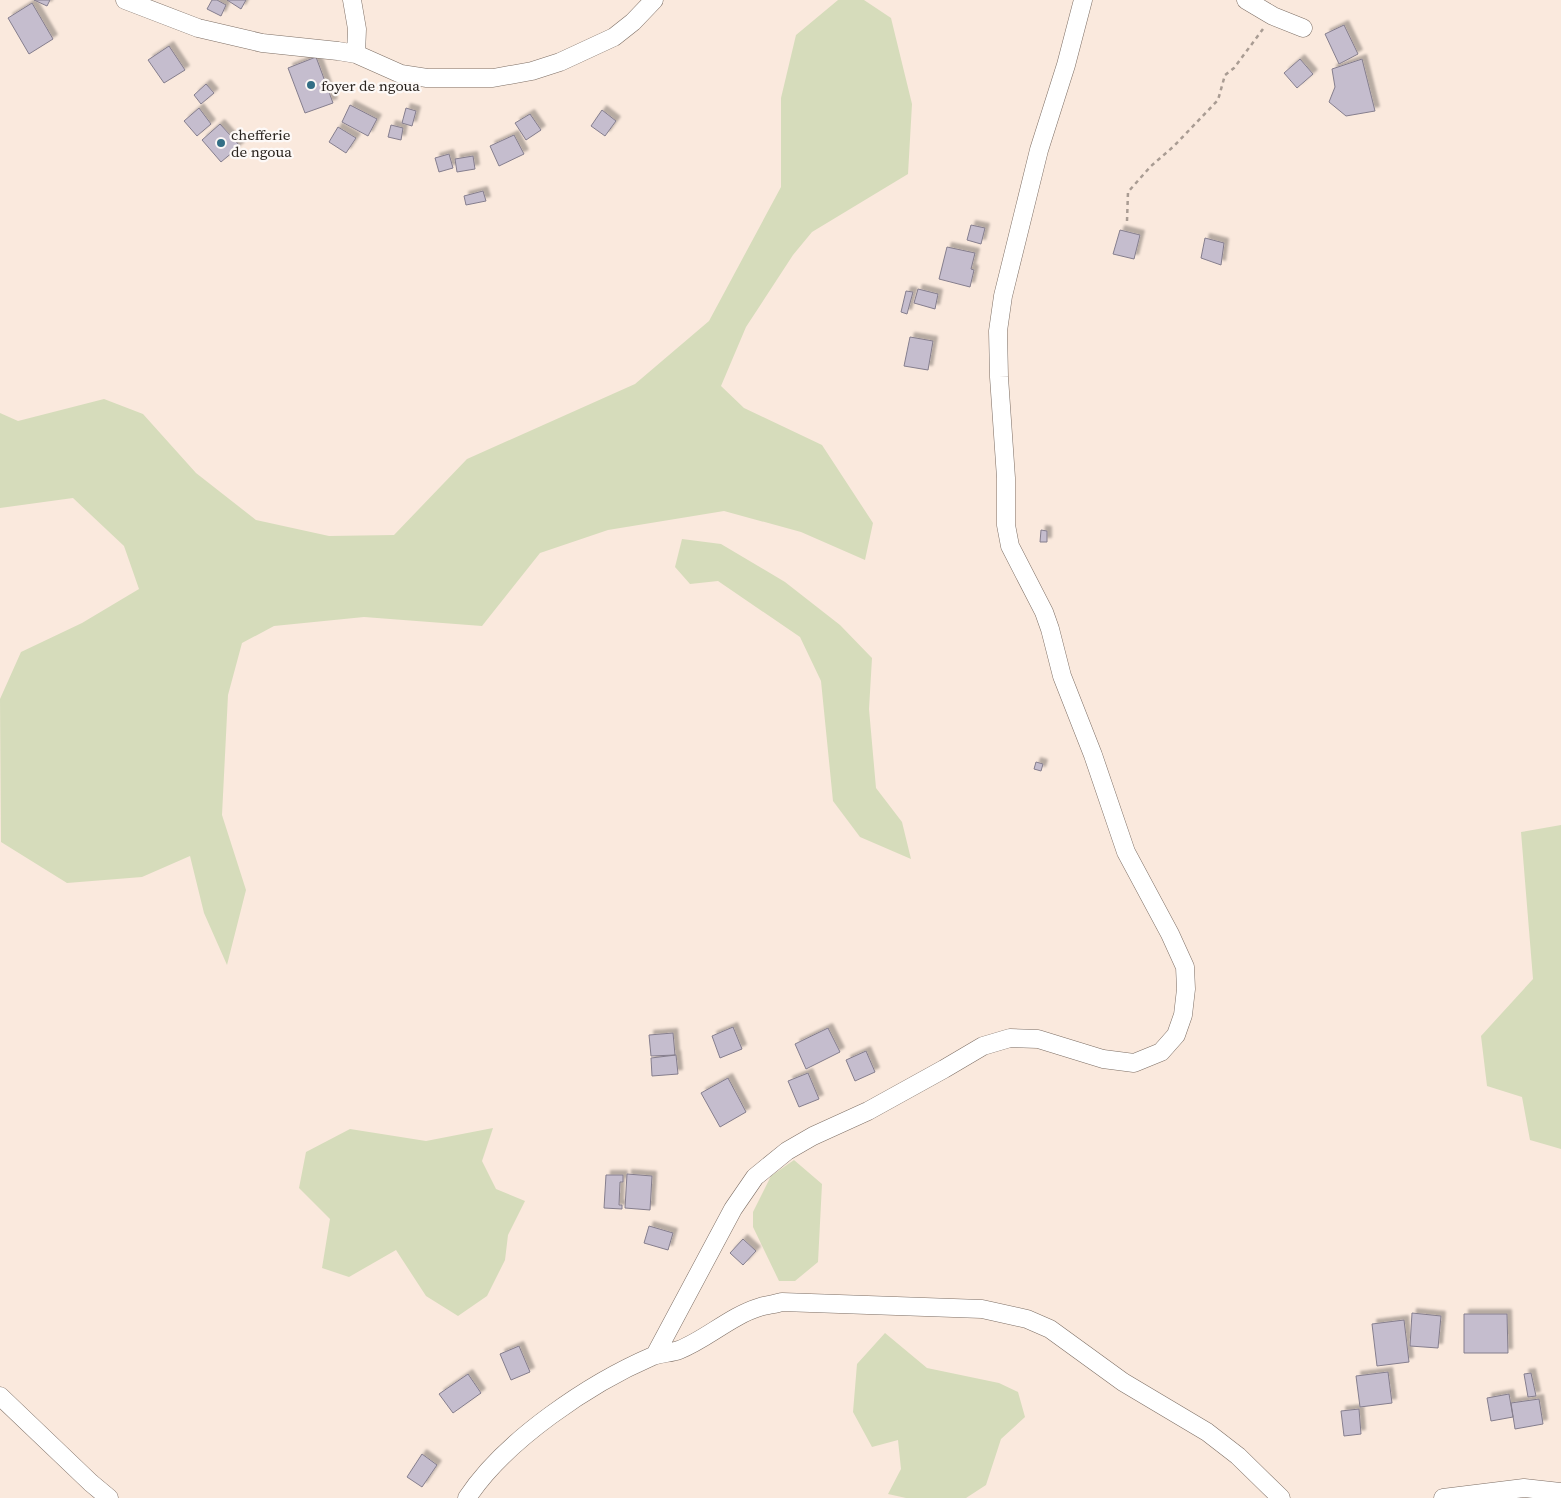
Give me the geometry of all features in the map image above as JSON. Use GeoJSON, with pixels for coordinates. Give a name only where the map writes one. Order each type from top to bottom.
{"type":"FeatureCollection","features":[{"type":"Feature","properties":{"kind":"street"},"geometry":{"type":"LineString","coordinates":[[125,0],[198,28],[262,43],[338,50],[356,54],[402,74],[427,78],[493,78],[532,71],[560,62],[614,37],[634,22],[654,0]]}},
{"type":"Feature","properties":{"kind":"street"},"geometry":{"type":"LineString","coordinates":[[352,0],[357,29],[356,54]]}},
{"type":"Feature","properties":{"kind":"street"},"geometry":{"type":"LineString","coordinates":[[655,1355],[733,1209],[755,1177],[787,1151],[813,1136],[868,1111],[944,1070],[983,1046],[1010,1038],[1038,1039],[1103,1059],[1134,1063],[1161,1052],[1176,1035],[1183,1015],[1186,989],[1184,967],[1170,934],[1126,852],[1093,755],[1062,676],[1047,621],[1010,546],[1006,525],[1006,478],[1000,406],[998,332],[1003,296],[1039,150],[1066,65],[1083,0]]}},
{"type":"Feature","properties":{"kind":"street"},"geometry":{"type":"LineString","coordinates":[[1246,0],[1273,16],[1303,28]]}},
{"type":"Feature","properties":{"kind":"street"},"geometry":{"type":"LineString","coordinates":[[468,1498],[478,1482],[508,1452],[542,1422],[575,1398],[655,1355],[678,1350],[759,1307],[782,1302],[982,1309],[1027,1319],[1050,1329],[1123,1382],[1207,1432],[1238,1456],[1281,1498]]}},
{"type":"Feature","properties":{"kind":"street"},"geometry":{"type":"LineString","coordinates":[[0,1396],[109,1498]]}},
{"type":"Feature","properties":{"kind":"street"},"geometry":{"type":"LineString","coordinates":[[1443,1498],[1524,1488],[1561,1492]]}},
{"type":"Feature","properties":{"kind":"path"},"geometry":{"type":"LineString","coordinates":[[1127,221],[1128,192],[1151,166],[1174,146],[1218,100],[1225,75],[1234,68],[1273,16]]}},
{"type":"Feature","properties":{"kind":"green space"},"geometry":{"type":"Polygon","coordinates":[[[838,0],[864,0],[891,18],[912,104],[908,174],[812,232],[793,255],[746,327],[721,386],[744,408],[822,445],[873,523],[865,560],[801,532],[724,511],[608,530],[540,553],[482,626],[364,617],[274,626],[242,643],[228,695],[222,815],[246,890],[227,965],[204,913],[190,856],[142,877],[67,883],[1,842],[0,699],[21,652],[82,623],[139,589],[124,546],[73,498],[0,508],[0,413],[18,421],[104,399],[143,414],[196,473],[256,520],[329,536],[394,535],[467,459],[635,384],[709,321],[781,187],[781,98],[796,35],[838,0]]]}},
{"type":"Feature","properties":{"kind":"green space"},"geometry":{"type":"Polygon","coordinates":[[[682,539],[721,544],[785,582],[840,625],[872,658],[869,709],[876,788],[902,822],[911,859],[860,837],[833,801],[821,681],[800,637],[718,581],[690,584],[675,567],[682,539]]]}},
{"type":"Feature","properties":{"kind":"green space"},"geometry":{"type":"Polygon","coordinates":[[[1561,825],[1561,1149],[1530,1140],[1522,1097],[1487,1086],[1481,1036],[1533,979],[1521,832],[1561,825]]]}},
{"type":"Feature","properties":{"kind":"green space"},"geometry":{"type":"Polygon","coordinates":[[[493,1128],[482,1161],[496,1189],[525,1201],[508,1235],[505,1260],[487,1296],[458,1316],[426,1296],[396,1250],[349,1277],[322,1268],[330,1219],[299,1188],[306,1152],[350,1129],[426,1141],[493,1128]]]}},
{"type":"Feature","properties":{"kind":"green space"},"geometry":{"type":"Polygon","coordinates":[[[794,1160],[822,1184],[818,1262],[795,1281],[779,1281],[753,1227],[753,1212],[771,1176],[794,1160]]]}},
{"type":"Feature","properties":{"kind":"green space"},"geometry":{"type":"Polygon","coordinates":[[[885,1333],[927,1368],[999,1383],[1018,1392],[1025,1417],[1001,1439],[986,1485],[966,1498],[906,1498],[888,1494],[901,1469],[898,1440],[872,1447],[853,1412],[857,1364],[885,1333]]]}},
{"type":"Feature","properties":{"kind":"building"},"geometry":{"type":"Polygon","coordinates":[[[34,0],[50,0],[47,6],[34,0]]]}},
{"type":"Feature","properties":{"kind":"building"},"geometry":{"type":"Polygon","coordinates":[[[212,0],[217,0],[226,5],[221,16],[207,9],[212,0]]]}},
{"type":"Feature","properties":{"kind":"building"},"geometry":{"type":"Polygon","coordinates":[[[227,0],[246,0],[241,9],[227,0]]]}},
{"type":"Feature","properties":{"kind":"building"},"geometry":{"type":"Polygon","coordinates":[[[32,3],[53,39],[29,54],[8,18],[32,3]]]}},
{"type":"Feature","properties":{"kind":"building"},"geometry":{"type":"Polygon","coordinates":[[[1344,25],[1358,54],[1339,64],[1325,34],[1344,25]]]}},
{"type":"Feature","properties":{"kind":"building"},"geometry":{"type":"Polygon","coordinates":[[[169,46],[185,70],[164,83],[148,60],[169,46]]]}},
{"type":"Feature","properties":{"kind":"building","name":"foyer de ngoua"},"geometry":{"type":"Polygon","coordinates":[[[316,57],[333,103],[305,113],[288,68],[316,57]]]}},
{"type":"Feature","properties":{"kind":"building"},"geometry":{"type":"Polygon","coordinates":[[[1300,59],[1313,74],[1297,88],[1284,73],[1300,59]]]}},
{"type":"Feature","properties":{"kind":"building"},"geometry":{"type":"Polygon","coordinates":[[[1362,59],[1375,111],[1346,116],[1329,102],[1335,87],[1332,69],[1362,59]]]}},
{"type":"Feature","properties":{"kind":"building"},"geometry":{"type":"Polygon","coordinates":[[[206,84],[214,93],[201,104],[194,95],[206,84]]]}},
{"type":"Feature","properties":{"kind":"building"},"geometry":{"type":"Polygon","coordinates":[[[350,105],[377,119],[368,136],[342,122],[350,105]]]}},
{"type":"Feature","properties":{"kind":"building"},"geometry":{"type":"Polygon","coordinates":[[[199,108],[211,124],[197,136],[184,121],[199,108]]]}},
{"type":"Feature","properties":{"kind":"building"},"geometry":{"type":"Polygon","coordinates":[[[406,108],[416,111],[412,126],[402,123],[406,108]]]}},
{"type":"Feature","properties":{"kind":"building"},"geometry":{"type":"Polygon","coordinates":[[[602,110],[616,121],[605,136],[591,126],[602,110]]]}},
{"type":"Feature","properties":{"kind":"building"},"geometry":{"type":"Polygon","coordinates":[[[530,114],[541,130],[526,140],[515,123],[530,114]]]}},
{"type":"Feature","properties":{"kind":"building","name":"chefferie de ngoua"},"geometry":{"type":"Polygon","coordinates":[[[220,124],[240,146],[221,162],[202,140],[220,124]]]}},
{"type":"Feature","properties":{"kind":"building"},"geometry":{"type":"Polygon","coordinates":[[[391,125],[403,128],[401,140],[388,137],[391,125]]]}},
{"type":"Feature","properties":{"kind":"building"},"geometry":{"type":"Polygon","coordinates":[[[338,127],[356,138],[346,153],[329,142],[338,127]]]}},
{"type":"Feature","properties":{"kind":"building"},"geometry":{"type":"Polygon","coordinates":[[[514,135],[524,154],[499,166],[490,146],[514,135]]]}},
{"type":"Feature","properties":{"kind":"building"},"geometry":{"type":"Polygon","coordinates":[[[449,154],[453,168],[439,172],[435,158],[449,154]]]}},
{"type":"Feature","properties":{"kind":"building"},"geometry":{"type":"Polygon","coordinates":[[[473,156],[475,169],[457,172],[455,159],[473,156]]]}},
{"type":"Feature","properties":{"kind":"building"},"geometry":{"type":"Polygon","coordinates":[[[483,191],[486,201],[466,205],[464,196],[483,191]]]}},
{"type":"Feature","properties":{"kind":"building"},"geometry":{"type":"Polygon","coordinates":[[[971,225],[985,228],[981,244],[967,240],[971,225]]]}},
{"type":"Feature","properties":{"kind":"building"},"geometry":{"type":"Polygon","coordinates":[[[1120,230],[1140,235],[1134,259],[1113,254],[1120,230]]]}},
{"type":"Feature","properties":{"kind":"building"},"geometry":{"type":"Polygon","coordinates":[[[1205,238],[1224,243],[1221,265],[1201,258],[1205,238]]]}},
{"type":"Feature","properties":{"kind":"building"},"geometry":{"type":"Polygon","coordinates":[[[947,247],[975,253],[971,269],[974,270],[970,287],[939,279],[947,247]]]}},
{"type":"Feature","properties":{"kind":"building"},"geometry":{"type":"Polygon","coordinates":[[[918,289],[938,294],[935,309],[914,303],[918,289]]]}},
{"type":"Feature","properties":{"kind":"building"},"geometry":{"type":"Polygon","coordinates":[[[906,291],[913,292],[907,314],[901,312],[906,291]]]}},
{"type":"Feature","properties":{"kind":"building"},"geometry":{"type":"Polygon","coordinates":[[[910,337],[933,341],[928,370],[904,366],[910,337]]]}},
{"type":"Feature","properties":{"kind":"building"},"geometry":{"type":"Polygon","coordinates":[[[1041,530],[1047,531],[1047,542],[1040,542],[1041,530]]]}},
{"type":"Feature","properties":{"kind":"building"},"geometry":{"type":"Polygon","coordinates":[[[1036,762],[1043,764],[1041,771],[1034,769],[1036,762]]]}},
{"type":"Feature","properties":{"kind":"building"},"geometry":{"type":"Polygon","coordinates":[[[733,1027],[742,1049],[720,1058],[712,1036],[733,1027]]]}},
{"type":"Feature","properties":{"kind":"building"},"geometry":{"type":"Polygon","coordinates":[[[828,1028],[840,1052],[806,1069],[795,1044],[828,1028]]]}},
{"type":"Feature","properties":{"kind":"building"},"geometry":{"type":"Polygon","coordinates":[[[673,1033],[675,1055],[651,1056],[649,1035],[673,1033]]]}},
{"type":"Feature","properties":{"kind":"building"},"geometry":{"type":"Polygon","coordinates":[[[866,1051],[875,1072],[855,1081],[846,1060],[866,1051]]]}},
{"type":"Feature","properties":{"kind":"building"},"geometry":{"type":"Polygon","coordinates":[[[676,1055],[678,1074],[652,1076],[651,1058],[676,1055]]]}},
{"type":"Feature","properties":{"kind":"building"},"geometry":{"type":"Polygon","coordinates":[[[808,1073],[819,1099],[799,1107],[788,1081],[808,1073]]]}},
{"type":"Feature","properties":{"kind":"building"},"geometry":{"type":"Polygon","coordinates":[[[728,1078],[746,1112],[720,1127],[701,1093],[728,1078]]]}},
{"type":"Feature","properties":{"kind":"building"},"geometry":{"type":"Polygon","coordinates":[[[627,1174],[652,1176],[650,1210],[625,1208],[627,1174]]]}},
{"type":"Feature","properties":{"kind":"building"},"geometry":{"type":"Polygon","coordinates":[[[606,1175],[623,1175],[623,1182],[620,1182],[619,1205],[622,1205],[622,1209],[604,1208],[606,1175]]]}},
{"type":"Feature","properties":{"kind":"building"},"geometry":{"type":"Polygon","coordinates":[[[649,1226],[673,1233],[668,1250],[644,1243],[649,1226]]]}},
{"type":"Feature","properties":{"kind":"building"},"geometry":{"type":"Polygon","coordinates":[[[743,1239],[756,1251],[743,1265],[730,1253],[743,1239]]]}},
{"type":"Feature","properties":{"kind":"building"},"geometry":{"type":"Polygon","coordinates":[[[1412,1313],[1441,1316],[1438,1348],[1410,1346],[1412,1313]]]}},
{"type":"Feature","properties":{"kind":"building"},"geometry":{"type":"Polygon","coordinates":[[[1464,1314],[1507,1314],[1508,1353],[1464,1353],[1464,1314]]]}},
{"type":"Feature","properties":{"kind":"building"},"geometry":{"type":"Polygon","coordinates":[[[1404,1320],[1409,1362],[1377,1366],[1372,1324],[1404,1320]]]}},
{"type":"Feature","properties":{"kind":"building"},"geometry":{"type":"Polygon","coordinates":[[[519,1346],[530,1372],[511,1380],[500,1354],[519,1346]]]}},
{"type":"Feature","properties":{"kind":"building"},"geometry":{"type":"Polygon","coordinates":[[[1388,1372],[1392,1403],[1360,1407],[1356,1376],[1388,1372]]]}},
{"type":"Feature","properties":{"kind":"building"},"geometry":{"type":"Polygon","coordinates":[[[1531,1373],[1536,1396],[1528,1397],[1524,1374],[1531,1373]]]}},
{"type":"Feature","properties":{"kind":"building"},"geometry":{"type":"Polygon","coordinates":[[[468,1374],[481,1393],[453,1413],[439,1394],[468,1374]]]}},
{"type":"Feature","properties":{"kind":"building"},"geometry":{"type":"Polygon","coordinates":[[[1509,1394],[1513,1417],[1491,1421],[1487,1398],[1509,1394]]]}},
{"type":"Feature","properties":{"kind":"building"},"geometry":{"type":"Polygon","coordinates":[[[1539,1399],[1543,1424],[1515,1429],[1511,1403],[1539,1399]]]}},
{"type":"Feature","properties":{"kind":"building"},"geometry":{"type":"Polygon","coordinates":[[[1359,1409],[1361,1434],[1344,1436],[1341,1411],[1359,1409]]]}},
{"type":"Feature","properties":{"kind":"building"},"geometry":{"type":"Polygon","coordinates":[[[422,1454],[437,1465],[422,1487],[407,1477],[422,1454]]]}},
{"type":"Feature","properties":{"kind":"place","name":"foyer de ngoua"},"geometry":{"type":"Point","coordinates":[311,85]}},
{"type":"Feature","properties":{"kind":"place","name":"chefferie de ngoua"},"geometry":{"type":"Point","coordinates":[221,143]}}]}
